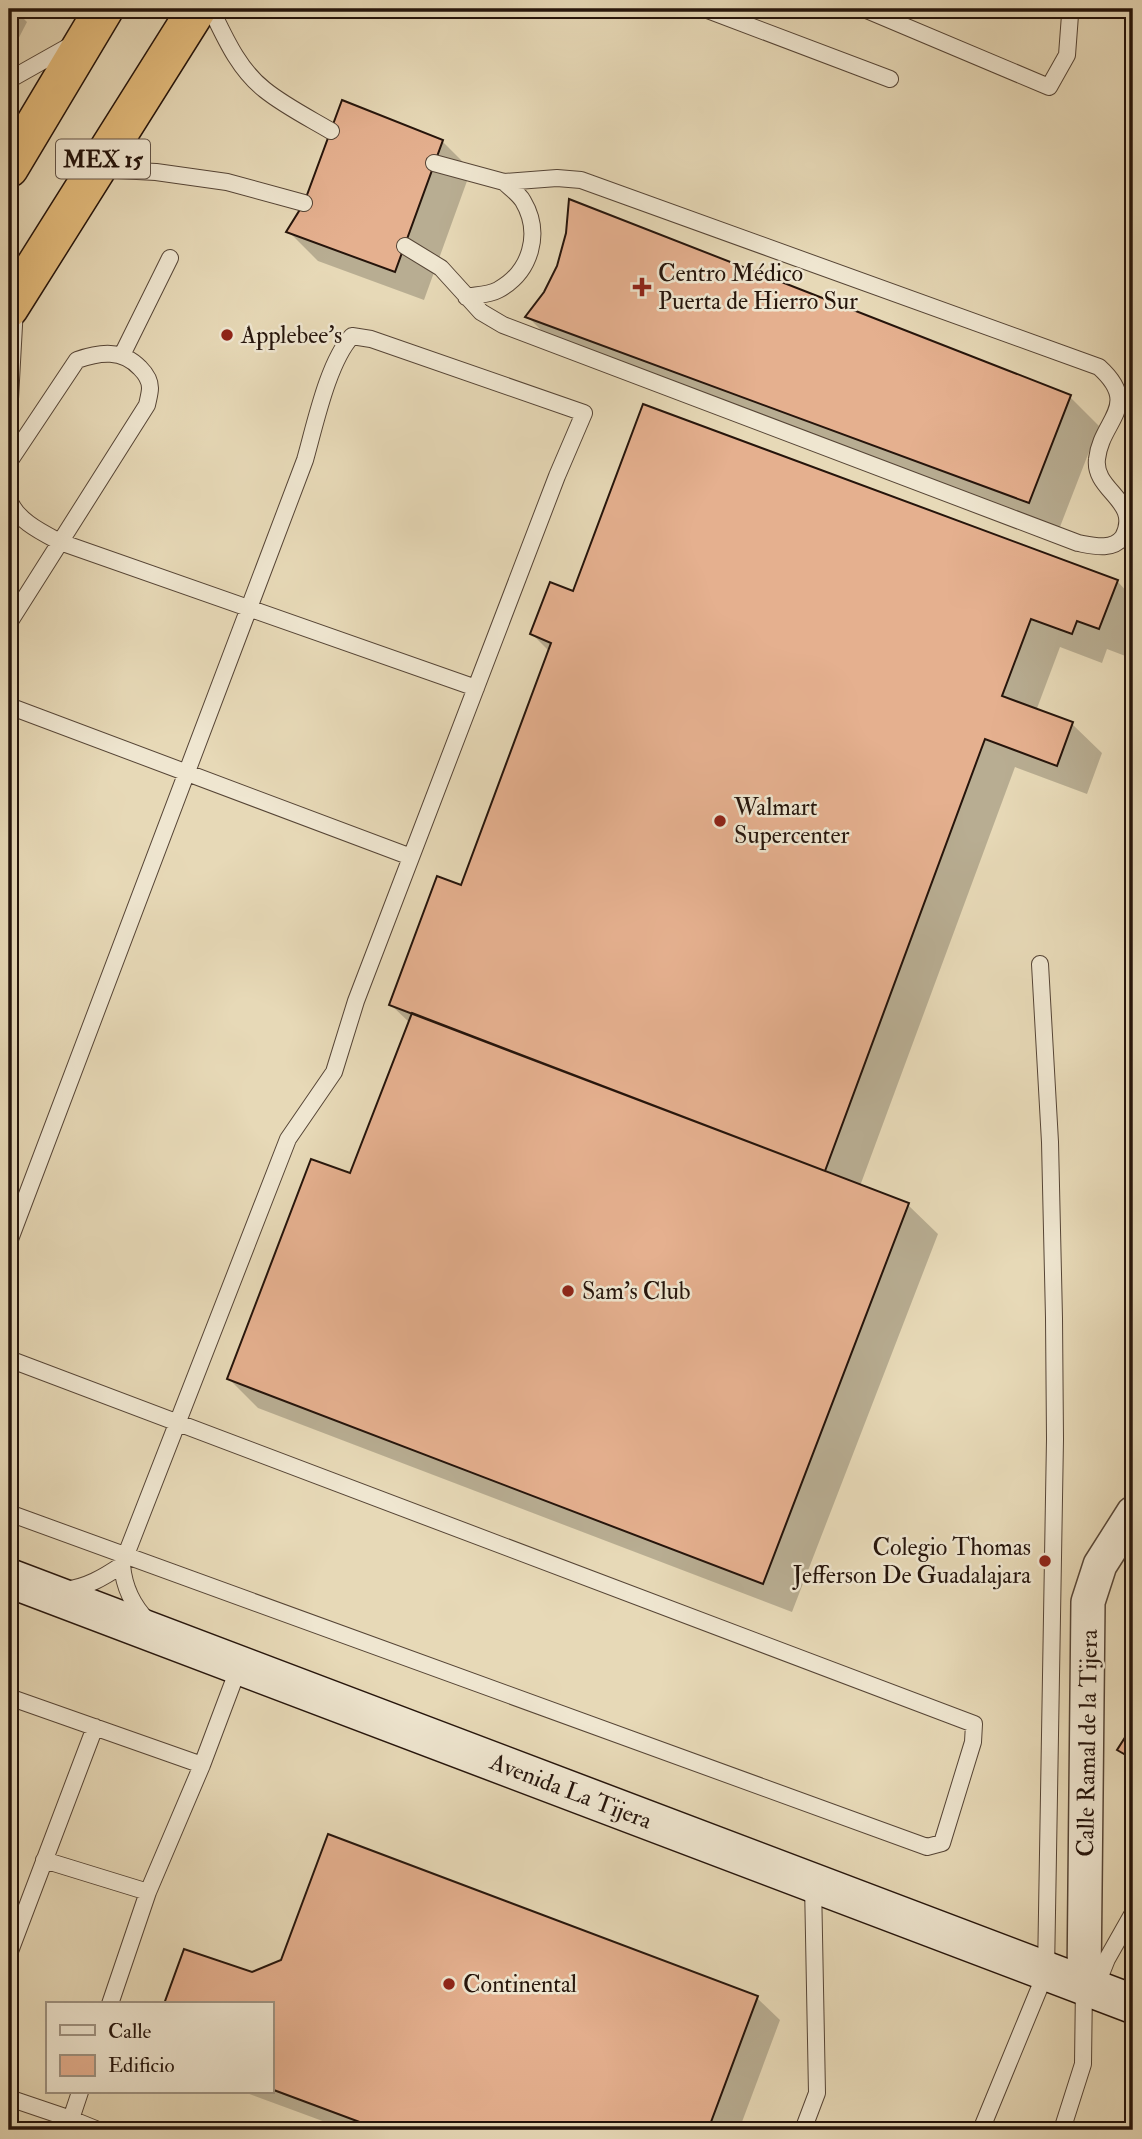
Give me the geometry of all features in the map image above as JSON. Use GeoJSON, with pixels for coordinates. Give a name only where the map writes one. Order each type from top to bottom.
{"type":"FeatureCollection","features":[{"type":"Feature","properties":{"kind":"highway","name":"MEX 15"},"geometry":{"type":"LineString","coordinates":[[12,302],[197,9]]}},
{"type":"Feature","properties":{"kind":"highway","name":"MEX 15"},"geometry":{"type":"LineString","coordinates":[[9,168],[96,23]]}},
{"type":"Feature","properties":{"kind":"main road","name":"Avenida La Tijera"},"geometry":{"type":"LineString","coordinates":[[9,1578],[1133,2004]]}},
{"type":"Feature","properties":{"kind":"street","name":"Calle Ramal de la Tijera"},"geometry":{"type":"LineString","coordinates":[[1089,1987],[1088,1602],[1100,1565],[1133,1513]]}},
{"type":"Feature","properties":{"kind":"lane"},"geometry":{"type":"LineString","coordinates":[[211,9],[226,42],[245,69],[265,90],[331,131]]}},
{"type":"Feature","properties":{"kind":"lane"},"geometry":{"type":"LineString","coordinates":[[705,9],[890,79]]}},
{"type":"Feature","properties":{"kind":"lane"},"geometry":{"type":"LineString","coordinates":[[864,9],[1049,87],[1067,55],[1070,15],[1065,9]]}},
{"type":"Feature","properties":{"kind":"lane"},"geometry":{"type":"LineString","coordinates":[[9,80],[96,23]]}},
{"type":"Feature","properties":{"kind":"lane"},"geometry":{"type":"LineString","coordinates":[[405,246],[440,268],[481,312],[503,325],[1078,543],[1102,548],[1119,542],[1129,529],[1131,514],[1123,499],[1104,483],[1096,467],[1098,450],[1121,414],[1123,397],[1116,380],[1099,367],[581,180],[557,178],[504,181],[434,163]]}},
{"type":"Feature","properties":{"kind":"lane"},"geometry":{"type":"LineString","coordinates":[[96,169],[156,172],[226,182],[304,203]]}},
{"type":"Feature","properties":{"kind":"lane"},"geometry":{"type":"LineString","coordinates":[[466,297],[497,291],[521,273],[533,245],[532,221],[522,199],[504,181]]}},
{"type":"Feature","properties":{"kind":"lane"},"geometry":{"type":"LineString","coordinates":[[122,355],[170,258]]}},
{"type":"Feature","properties":{"kind":"lane"},"geometry":{"type":"LineString","coordinates":[[9,417],[12,302]]}},
{"type":"Feature","properties":{"kind":"lane"},"geometry":{"type":"LineString","coordinates":[[9,1242],[305,460],[324,395],[343,346],[352,336],[371,339],[584,413],[557,476],[356,1001],[334,1072],[288,1139],[123,1561],[124,1586],[141,1614],[162,1635]]}},
{"type":"Feature","properties":{"kind":"lane"},"geometry":{"type":"LineString","coordinates":[[9,462],[77,360],[94,354],[122,355],[132,360],[145,373],[150,387],[147,405],[9,623]]}},
{"type":"Feature","properties":{"kind":"lane"},"geometry":{"type":"LineString","coordinates":[[9,499],[12,508],[37,529],[60,542],[477,688]]}},
{"type":"Feature","properties":{"kind":"lane"},"geometry":{"type":"LineString","coordinates":[[9,706],[411,857]]}},
{"type":"Feature","properties":{"kind":"lane"},"geometry":{"type":"LineString","coordinates":[[981,2130],[1046,1972],[1054,1344],[1050,1142],[1040,964]]}},
{"type":"Feature","properties":{"kind":"lane"},"geometry":{"type":"LineString","coordinates":[[9,1359],[974,1724],[973,1742],[942,1843],[928,1847],[123,1561],[9,1513]]}},
{"type":"Feature","properties":{"kind":"lane"},"geometry":{"type":"LineString","coordinates":[[45,1591],[76,1589],[102,1578],[123,1561]]}},
{"type":"Feature","properties":{"kind":"lane"},"geometry":{"type":"LineString","coordinates":[[111,2002],[148,1892],[202,1765],[240,1664]]}},
{"type":"Feature","properties":{"kind":"lane"},"geometry":{"type":"LineString","coordinates":[[9,1697],[202,1765]]}},
{"type":"Feature","properties":{"kind":"lane"},"geometry":{"type":"LineString","coordinates":[[9,1954],[95,1727]]}},
{"type":"Feature","properties":{"kind":"lane"},"geometry":{"type":"LineString","coordinates":[[44,1860],[148,1892]]}},
{"type":"Feature","properties":{"kind":"lane"},"geometry":{"type":"LineString","coordinates":[[803,2130],[817,2093],[813,1883]]}},
{"type":"Feature","properties":{"kind":"lane"},"geometry":{"type":"LineString","coordinates":[[9,1905],[25,1911]]}},
{"type":"Feature","properties":{"kind":"lane"},"geometry":{"type":"LineString","coordinates":[[1062,2130],[1083,2064],[1089,1987],[1133,1913]]}},
{"type":"Feature","properties":{"kind":"lane"},"geometry":{"type":"LineString","coordinates":[[69,2125],[79,2094]]}},
{"type":"Feature","properties":{"kind":"lane"},"geometry":{"type":"LineString","coordinates":[[9,2098],[69,2125],[98,2130]]}},
{"type":"Feature","properties":{"kind":"building"},"geometry":{"type":"Polygon","coordinates":[[[342,100],[443,140],[395,272],[286,232],[304,203],[342,100]]]}},
{"type":"Feature","properties":{"kind":"building"},"geometry":{"type":"Polygon","coordinates":[[[569,199],[1071,395],[1029,503],[525,317],[544,292],[557,266],[566,233],[569,199]]]}},
{"type":"Feature","properties":{"kind":"building","name":"Walmart Supercenter"},"geometry":{"type":"Polygon","coordinates":[[[643,404],[1118,580],[1099,629],[1077,621],[1072,634],[1031,619],[1002,696],[1073,722],[1057,766],[985,739],[825,1171],[389,1005],[437,876],[461,885],[551,643],[530,634],[550,582],[573,591],[643,404]]]}},
{"type":"Feature","properties":{"kind":"building","name":"Sam's Club"},"geometry":{"type":"Polygon","coordinates":[[[412,1013],[909,1203],[763,1584],[227,1379],[311,1159],[350,1173],[412,1013]]]}},
{"type":"Feature","properties":{"kind":"building"},"geometry":{"type":"Polygon","coordinates":[[[1133,1725],[1133,1759],[1117,1750],[1133,1725]]]}},
{"type":"Feature","properties":{"kind":"building","name":"Continental"},"geometry":{"type":"Polygon","coordinates":[[[328,1834],[758,1996],[708,2130],[381,2130],[273,2090],[273,2002],[165,2002],[184,1949],[252,1972],[281,1960],[328,1834]]]}},
{"type":"Feature","properties":{"kind":"place","name":"Centro Médico Puerta de Hierro Sur"},"geometry":{"type":"Point","coordinates":[642,287]}},
{"type":"Feature","properties":{"kind":"place","name":"Applebee's"},"geometry":{"type":"Point","coordinates":[227,335]}},
{"type":"Feature","properties":{"kind":"place","name":"Walmart Supercenter"},"geometry":{"type":"Point","coordinates":[720,821]}},
{"type":"Feature","properties":{"kind":"place","name":"Sam's Club"},"geometry":{"type":"Point","coordinates":[568,1291]}},
{"type":"Feature","properties":{"kind":"place","name":"Colegio Thomas Jefferson De Guadalajara"},"geometry":{"type":"Point","coordinates":[1045,1561]}},
{"type":"Feature","properties":{"kind":"place","name":"Continental"},"geometry":{"type":"Point","coordinates":[449,1984]}}]}
